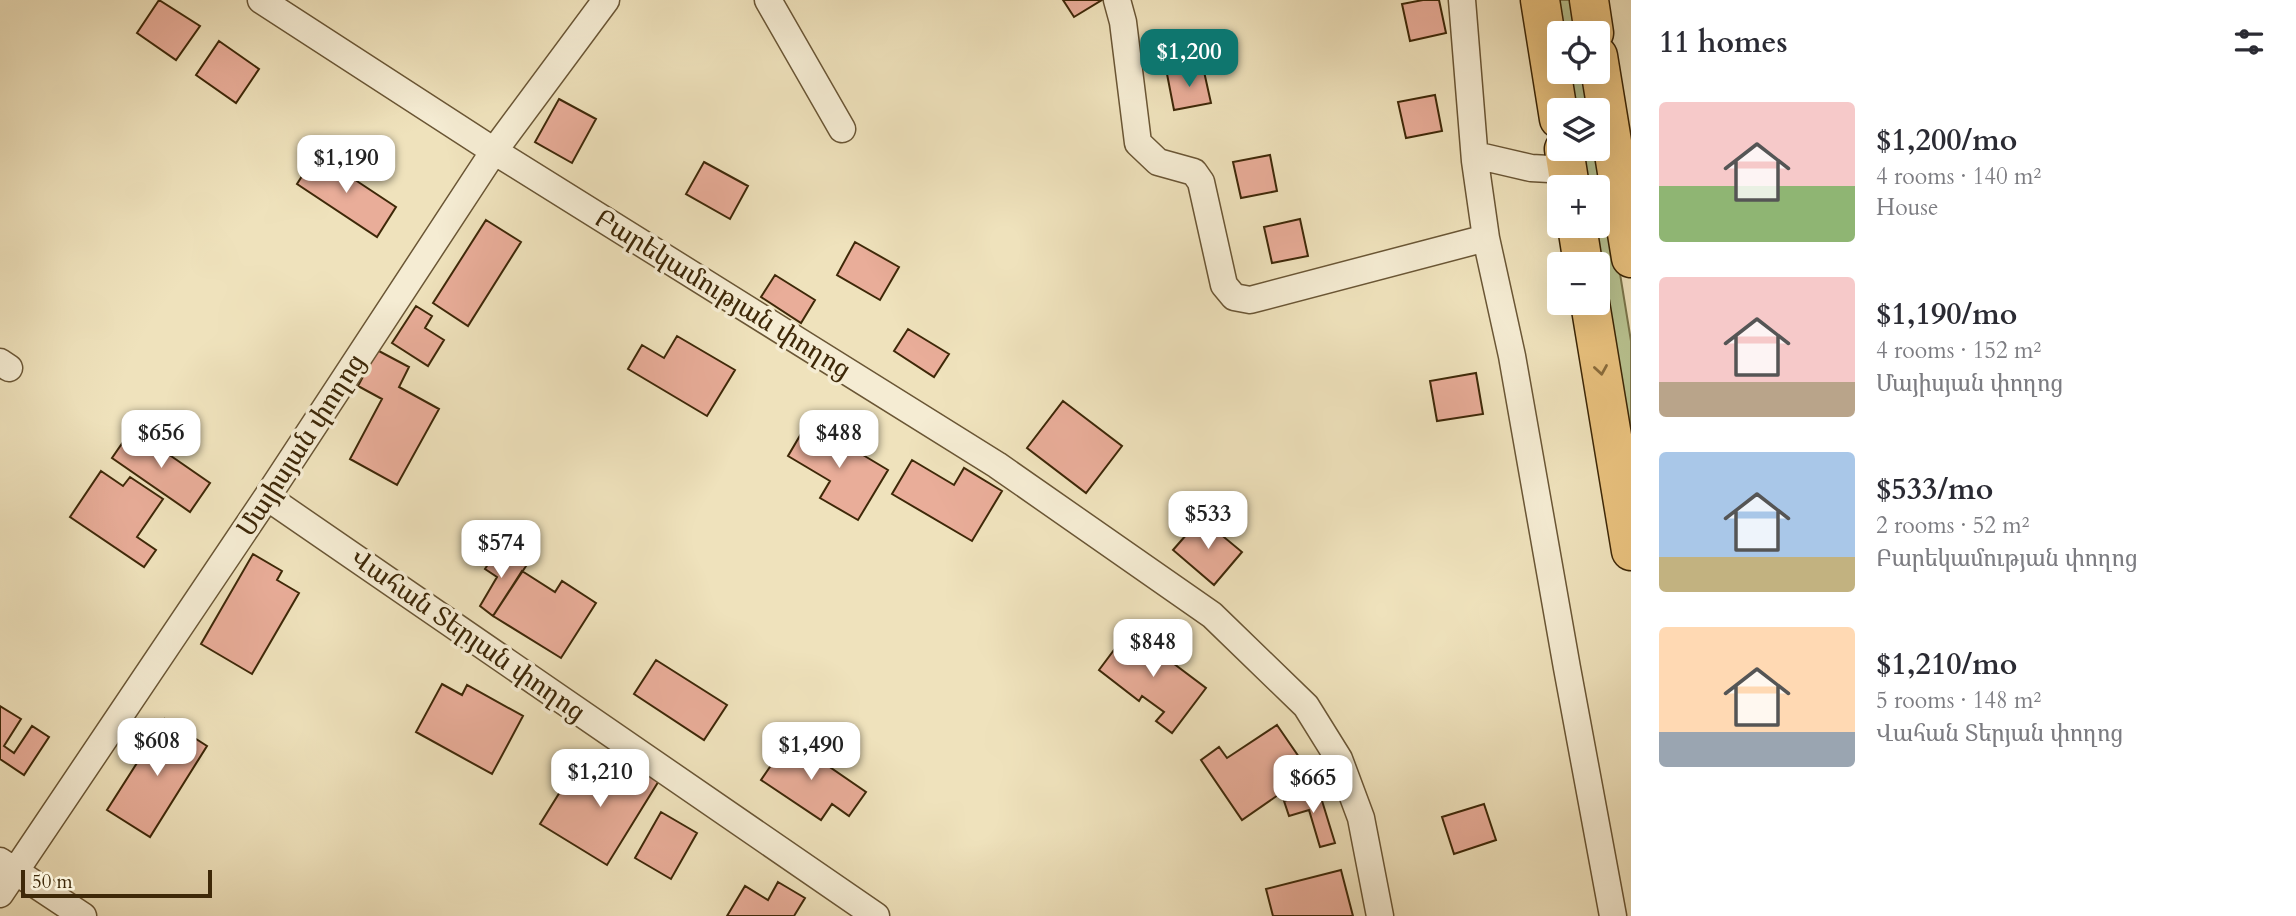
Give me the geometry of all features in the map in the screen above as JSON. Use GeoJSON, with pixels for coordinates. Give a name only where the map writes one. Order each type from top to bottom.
{"type":"FeatureCollection","features":[{"type":"Feature","properties":{"kind":"highway"},"geometry":{"type":"LineString","coordinates":[[1539,0],[1555,98]]}},
{"type":"Feature","properties":{"kind":"highway"},"geometry":{"type":"LineString","coordinates":[[1589,0],[1592,21]]}},
{"type":"Feature","properties":{"kind":"highway"},"geometry":{"type":"LineString","coordinates":[[1603,84],[1631,258]]}},
{"type":"Feature","properties":{"kind":"highway"},"geometry":{"type":"LineString","coordinates":[[1592,315],[1631,551]]}},
{"type":"Feature","properties":{"kind":"street","name":"Բարեկամության փողոց"},"geometry":{"type":"LineString","coordinates":[[261,0],[494,151],[997,465],[1212,615],[1306,706],[1339,759],[1361,818],[1380,916]]}},
{"type":"Feature","properties":{"kind":"street","name":"Մայիսյան փողոց"},"geometry":{"type":"LineString","coordinates":[[0,894],[8,866],[267,497],[494,151],[606,0]]}},
{"type":"Feature","properties":{"kind":"street"},"geometry":{"type":"LineString","coordinates":[[768,0],[842,130]]}},
{"type":"Feature","properties":{"kind":"street"},"geometry":{"type":"LineString","coordinates":[[1117,0],[1123,22],[1138,143],[1158,162],[1194,172],[1201,182],[1224,285],[1234,297],[1250,300],[1486,238]]}},
{"type":"Feature","properties":{"kind":"street"},"geometry":{"type":"LineString","coordinates":[[1462,0],[1475,155],[1486,238],[1513,356],[1613,916]]}},
{"type":"Feature","properties":{"kind":"street"},"geometry":{"type":"LineString","coordinates":[[1475,155],[1531,168],[1567,169]]}},
{"type":"Feature","properties":{"kind":"street","name":"Վահան Տերյան փողոց"},"geometry":{"type":"LineString","coordinates":[[267,497],[876,916]]}},
{"type":"Feature","properties":{"kind":"street"},"geometry":{"type":"LineString","coordinates":[[8,866],[83,916]]}},
{"type":"Feature","properties":{"kind":"green space"},"geometry":{"type":"Polygon","coordinates":[[[1556,0],[1575,0],[1578,21],[1559,21],[1556,0]]]}},
{"type":"Feature","properties":{"kind":"green space"},"geometry":{"type":"Polygon","coordinates":[[[1570,84],[1589,84],[1591,98],[1572,98],[1570,84]]]}},
{"type":"Feature","properties":{"kind":"green space"},"geometry":{"type":"Polygon","coordinates":[[[1582,161],[1602,161],[1604,175],[1585,175],[1582,161]]]}},
{"type":"Feature","properties":{"kind":"green space"},"geometry":{"type":"Polygon","coordinates":[[[1610,212],[1631,341],[1631,456],[1608,315],[1610,315],[1610,252],[1597,252],[1595,238],[1610,238],[1610,212]]]}},
{"type":"Feature","properties":{"kind":"building"},"geometry":{"type":"Polygon","coordinates":[[[159,0],[200,26],[176,60],[137,33],[159,0]]]}},
{"type":"Feature","properties":{"kind":"building"},"geometry":{"type":"Polygon","coordinates":[[[1063,0],[1102,0],[1074,17],[1063,0]]]}},
{"type":"Feature","properties":{"kind":"building"},"geometry":{"type":"Polygon","coordinates":[[[1439,0],[1446,33],[1410,41],[1402,4],[1439,0]]]}},
{"type":"Feature","properties":{"kind":"building"},"geometry":{"type":"Polygon","coordinates":[[[219,41],[259,69],[236,103],[196,75],[219,41]]]}},
{"type":"Feature","properties":{"kind":"building"},"geometry":{"type":"Polygon","coordinates":[[[1203,67],[1211,103],[1174,110],[1167,74],[1203,67]]]}},
{"type":"Feature","properties":{"kind":"building"},"geometry":{"type":"Polygon","coordinates":[[[1435,95],[1442,131],[1406,138],[1398,102],[1435,95]]]}},
{"type":"Feature","properties":{"kind":"building"},"geometry":{"type":"Polygon","coordinates":[[[559,99],[596,119],[572,163],[535,142],[559,99]]]}},
{"type":"Feature","properties":{"kind":"building"},"geometry":{"type":"Polygon","coordinates":[[[316,154],[396,207],[377,237],[297,184],[316,154]]]}},
{"type":"Feature","properties":{"kind":"building"},"geometry":{"type":"Polygon","coordinates":[[[1270,155],[1277,191],[1241,198],[1233,162],[1270,155]]]}},
{"type":"Feature","properties":{"kind":"building"},"geometry":{"type":"Polygon","coordinates":[[[704,162],[748,186],[730,219],[686,194],[704,162]]]}},
{"type":"Feature","properties":{"kind":"building"},"geometry":{"type":"Polygon","coordinates":[[[1300,219],[1308,256],[1272,263],[1264,227],[1300,219]]]}},
{"type":"Feature","properties":{"kind":"building"},"geometry":{"type":"Polygon","coordinates":[[[486,220],[521,242],[468,326],[433,303],[486,220]]]}},
{"type":"Feature","properties":{"kind":"building"},"geometry":{"type":"Polygon","coordinates":[[[855,242],[899,267],[880,300],[837,275],[855,242]]]}},
{"type":"Feature","properties":{"kind":"building"},"geometry":{"type":"Polygon","coordinates":[[[775,275],[815,300],[801,323],[761,297],[775,275]]]}},
{"type":"Feature","properties":{"kind":"building"},"geometry":{"type":"Polygon","coordinates":[[[416,306],[432,316],[425,328],[444,340],[428,366],[392,343],[416,306]]]}},
{"type":"Feature","properties":{"kind":"building"},"geometry":{"type":"Polygon","coordinates":[[[908,329],[949,354],[934,377],[894,351],[908,329]]]}},
{"type":"Feature","properties":{"kind":"building"},"geometry":{"type":"Polygon","coordinates":[[[677,336],[735,370],[707,416],[628,369],[642,345],[664,358],[677,336]]]}},
{"type":"Feature","properties":{"kind":"building"},"geometry":{"type":"Polygon","coordinates":[[[377,350],[409,367],[399,387],[439,409],[397,485],[350,459],[382,399],[358,386],[377,350]]]}},
{"type":"Feature","properties":{"kind":"building"},"geometry":{"type":"Polygon","coordinates":[[[1476,373],[1483,414],[1437,421],[1430,381],[1476,373]]]}},
{"type":"Feature","properties":{"kind":"building"},"geometry":{"type":"Polygon","coordinates":[[[1063,401],[1122,446],[1086,493],[1027,448],[1063,401]]]}},
{"type":"Feature","properties":{"kind":"building"},"geometry":{"type":"Polygon","coordinates":[[[808,422],[888,470],[858,520],[820,498],[830,481],[788,456],[808,422]]]}},
{"type":"Feature","properties":{"kind":"building"},"geometry":{"type":"Polygon","coordinates":[[[132,429],[210,483],[190,512],[112,458],[132,429]]]}},
{"type":"Feature","properties":{"kind":"building"},"geometry":{"type":"Polygon","coordinates":[[[912,460],[954,485],[964,468],[1002,491],[972,541],[892,494],[912,460]]]}},
{"type":"Feature","properties":{"kind":"building"},"geometry":{"type":"Polygon","coordinates":[[[101,471],[123,486],[130,477],[163,499],[137,537],[156,550],[144,567],[70,517],[101,471]]]}},
{"type":"Feature","properties":{"kind":"building"},"geometry":{"type":"Polygon","coordinates":[[[1201,518],[1242,552],[1214,585],[1173,550],[1201,518]]]}},
{"type":"Feature","properties":{"kind":"building"},"geometry":{"type":"Polygon","coordinates":[[[498,549],[526,566],[493,616],[480,606],[497,577],[485,569],[498,549]]]}},
{"type":"Feature","properties":{"kind":"building"},"geometry":{"type":"Polygon","coordinates":[[[253,554],[282,571],[277,580],[299,593],[252,674],[201,644],[253,554]]]}},
{"type":"Feature","properties":{"kind":"building"},"geometry":{"type":"Polygon","coordinates":[[[522,571],[555,592],[562,581],[596,603],[561,658],[493,616],[522,571]]]}},
{"type":"Feature","properties":{"kind":"building"},"geometry":{"type":"Polygon","coordinates":[[[1129,630],[1206,688],[1172,733],[1156,721],[1164,712],[1142,696],[1139,701],[1099,670],[1129,630]]]}},
{"type":"Feature","properties":{"kind":"building"},"geometry":{"type":"Polygon","coordinates":[[[656,660],[727,705],[704,740],[634,694],[656,660]]]}},
{"type":"Feature","properties":{"kind":"building"},"geometry":{"type":"Polygon","coordinates":[[[442,684],[462,695],[467,685],[523,716],[492,774],[416,732],[442,684]]]}},
{"type":"Feature","properties":{"kind":"building"},"geometry":{"type":"Polygon","coordinates":[[[0,706],[21,719],[4,746],[14,753],[32,726],[49,737],[24,775],[0,759],[0,706]]]}},
{"type":"Feature","properties":{"kind":"building"},"geometry":{"type":"Polygon","coordinates":[[[165,719],[207,746],[150,837],[107,810],[165,719]]]}},
{"type":"Feature","properties":{"kind":"building"},"geometry":{"type":"Polygon","coordinates":[[[1277,725],[1310,773],[1242,820],[1201,760],[1219,747],[1227,758],[1277,725]]]}},
{"type":"Feature","properties":{"kind":"building"},"geometry":{"type":"Polygon","coordinates":[[[789,739],[866,792],[849,816],[832,804],[821,820],[761,780],[789,739]]]}},
{"type":"Feature","properties":{"kind":"building"},"geometry":{"type":"Polygon","coordinates":[[[627,759],[660,779],[607,865],[540,824],[578,763],[612,784],[627,759]]]}},
{"type":"Feature","properties":{"kind":"building"},"geometry":{"type":"Polygon","coordinates":[[[1319,791],[1335,843],[1320,847],[1309,810],[1289,816],[1284,801],[1319,791]]]}},
{"type":"Feature","properties":{"kind":"building"},"geometry":{"type":"Polygon","coordinates":[[[1484,804],[1496,840],[1454,854],[1442,817],[1484,804]]]}},
{"type":"Feature","properties":{"kind":"building"},"geometry":{"type":"Polygon","coordinates":[[[661,812],[697,833],[671,879],[635,858],[661,812]]]}},
{"type":"Feature","properties":{"kind":"building"},"geometry":{"type":"Polygon","coordinates":[[[1341,870],[1353,916],[1273,916],[1266,889],[1341,870]]]}},
{"type":"Feature","properties":{"kind":"building"},"geometry":{"type":"Polygon","coordinates":[[[778,882],[805,898],[794,916],[727,916],[745,886],[768,900],[778,882]]]}}]}
